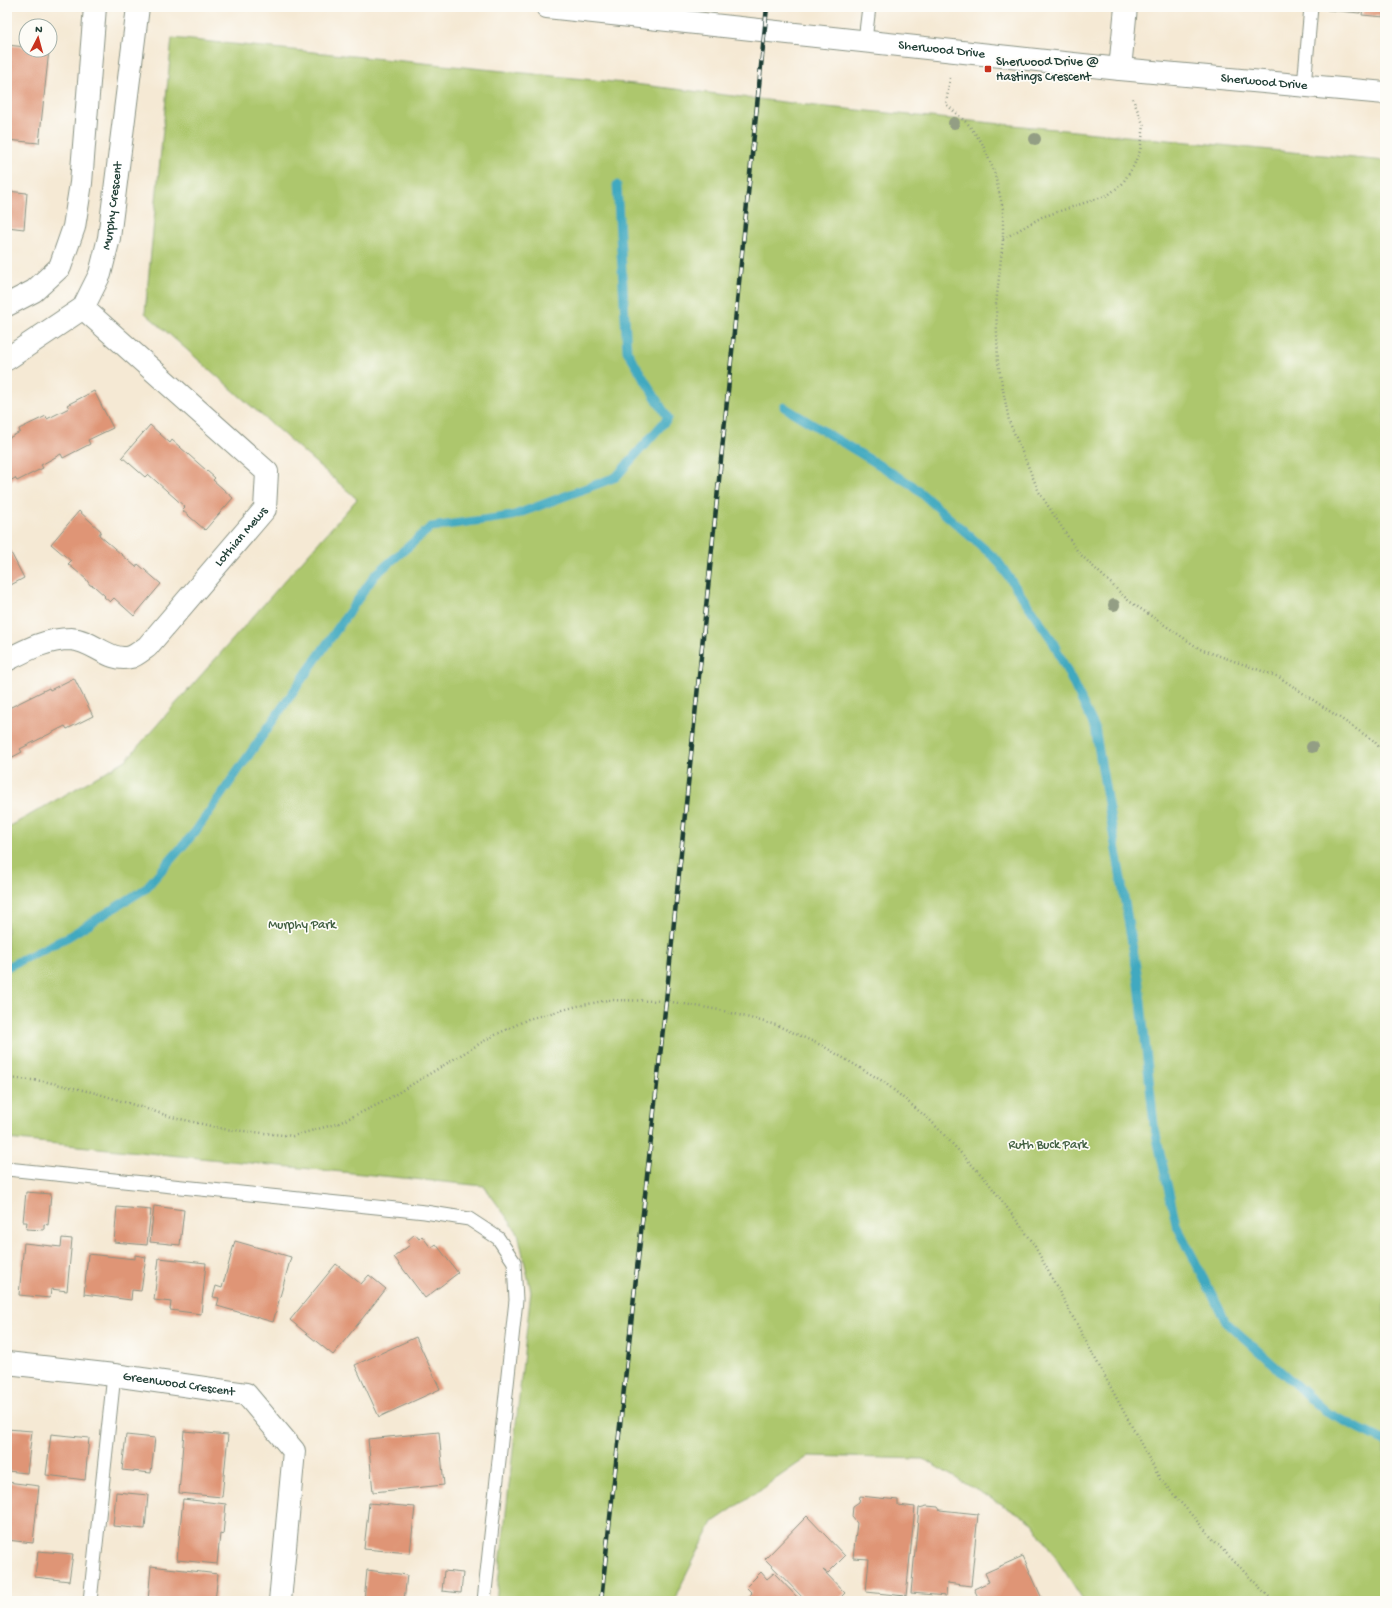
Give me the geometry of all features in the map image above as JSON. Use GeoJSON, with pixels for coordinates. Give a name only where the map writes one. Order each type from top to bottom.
{"type":"FeatureCollection","features":[{"type":"Feature","properties":{"kind":"street"},"geometry":{"type":"LineString","coordinates":[[7,306],[34,292],[60,267],[74,227],[81,183],[95,7]]}},
{"type":"Feature","properties":{"kind":"street","name":"Murphy Crescent"},"geometry":{"type":"LineString","coordinates":[[7,359],[83,308],[100,274],[109,238],[138,7]]}},
{"type":"Feature","properties":{"kind":"street","name":"Sherwood Drive"},"geometry":{"type":"LineString","coordinates":[[547,7],[865,40],[1120,69],[1385,93]]}},
{"type":"Feature","properties":{"kind":"street"},"geometry":{"type":"LineString","coordinates":[[1120,69],[1126,7]]}},
{"type":"Feature","properties":{"kind":"street","name":"Lothian Mews"},"geometry":{"type":"LineString","coordinates":[[7,660],[33,646],[45,642],[72,639],[91,644],[115,658],[132,657],[147,647],[265,509],[267,472],[83,308]]}},
{"type":"Feature","properties":{"kind":"street","name":"Greenwood Crescent"},"geometry":{"type":"LineString","coordinates":[[7,1364],[114,1375],[246,1394],[294,1452],[280,1601]]}},
{"type":"Feature","properties":{"kind":"lane"},"geometry":{"type":"LineString","coordinates":[[865,40],[869,7]]}},
{"type":"Feature","properties":{"kind":"lane"},"geometry":{"type":"LineString","coordinates":[[1304,86],[1311,7]]}},
{"type":"Feature","properties":{"kind":"lane"},"geometry":{"type":"LineString","coordinates":[[7,1169],[425,1212],[469,1219],[498,1238],[514,1262],[516,1300],[484,1601]]}},
{"type":"Feature","properties":{"kind":"lane"},"geometry":{"type":"LineString","coordinates":[[90,1601],[114,1375]]}},
{"type":"Feature","properties":{"kind":"path"},"geometry":{"type":"LineString","coordinates":[[953,50],[946,104],[968,124],[982,143],[994,172],[1003,209],[1003,239],[996,305],[998,363],[1009,421],[1039,492],[1078,552],[1129,601],[1200,649],[1279,677],[1374,741],[1385,754]]}},
{"type":"Feature","properties":{"kind":"path"},"geometry":{"type":"LineString","coordinates":[[1003,239],[1042,217],[1108,195],[1122,184],[1134,167],[1140,152],[1144,126],[1120,69]]}},
{"type":"Feature","properties":{"kind":"path"},"geometry":{"type":"LineString","coordinates":[[7,1078],[43,1081],[96,1093],[172,1117],[224,1129],[292,1136],[339,1123],[381,1103],[489,1038],[528,1019],[578,1006],[608,1000],[666,1001],[720,1010],[776,1025],[823,1046],[884,1082],[931,1121],[987,1181],[1032,1241],[1160,1479],[1219,1546],[1273,1601]]}},
{"type":"Feature","properties":{"kind":"green space"},"geometry":{"type":"Polygon","coordinates":[[[172,38],[634,84],[816,106],[1385,161],[1385,1601],[1084,1601],[1033,1523],[923,1459],[809,1456],[713,1522],[677,1593],[675,1601],[496,1601],[531,1291],[518,1233],[484,1186],[7,1139],[7,828],[126,760],[357,499],[145,313],[172,38]]]}},
{"type":"Feature","properties":{"kind":"building"},"geometry":{"type":"Polygon","coordinates":[[[1327,7],[1361,7],[1360,13],[1327,10],[1327,7]]]}},
{"type":"Feature","properties":{"kind":"building"},"geometry":{"type":"Polygon","coordinates":[[[1363,7],[1385,7],[1385,17],[1362,15],[1363,7]]]}},
{"type":"Feature","properties":{"kind":"building"},"geometry":{"type":"Polygon","coordinates":[[[7,45],[18,46],[18,58],[48,58],[39,143],[7,140],[7,45]]]}},
{"type":"Feature","properties":{"kind":"building"},"geometry":{"type":"Polygon","coordinates":[[[7,191],[27,193],[24,229],[7,227],[7,191]]]}},
{"type":"Feature","properties":{"kind":"building"},"geometry":{"type":"Polygon","coordinates":[[[94,391],[113,428],[88,440],[90,444],[63,458],[61,454],[41,465],[43,468],[17,481],[15,478],[7,483],[7,439],[20,432],[19,429],[46,416],[47,419],[69,408],[67,405],[94,391]]]}},
{"type":"Feature","properties":{"kind":"building"},"geometry":{"type":"Polygon","coordinates":[[[150,425],[170,443],[172,440],[215,478],[213,480],[233,498],[205,530],[182,510],[185,507],[148,474],[145,477],[122,457],[150,425]]]}},
{"type":"Feature","properties":{"kind":"building"},"geometry":{"type":"Polygon","coordinates":[[[79,511],[101,531],[99,535],[136,567],[138,564],[161,584],[134,616],[114,598],[110,602],[94,586],[90,585],[86,579],[68,564],[71,561],[51,544],[79,511]]]}},
{"type":"Feature","properties":{"kind":"building"},"geometry":{"type":"Polygon","coordinates":[[[7,545],[24,578],[7,587],[7,545]]]}},
{"type":"Feature","properties":{"kind":"building"},"geometry":{"type":"Polygon","coordinates":[[[74,678],[93,716],[67,729],[65,726],[20,749],[22,752],[7,760],[7,709],[49,688],[50,690],[74,678]]]}},
{"type":"Feature","properties":{"kind":"building"},"geometry":{"type":"Polygon","coordinates":[[[26,1192],[51,1194],[48,1225],[44,1224],[44,1230],[26,1229],[27,1222],[23,1222],[26,1192]]]}},
{"type":"Feature","properties":{"kind":"building"},"geometry":{"type":"Polygon","coordinates":[[[154,1206],[184,1210],[180,1245],[150,1242],[154,1206]]]}},
{"type":"Feature","properties":{"kind":"building"},"geometry":{"type":"Polygon","coordinates":[[[117,1207],[151,1210],[147,1245],[114,1242],[117,1207]]]}},
{"type":"Feature","properties":{"kind":"building"},"geometry":{"type":"Polygon","coordinates":[[[415,1234],[419,1239],[422,1236],[431,1248],[436,1244],[458,1273],[425,1298],[394,1257],[410,1245],[407,1241],[415,1234]]]}},
{"type":"Feature","properties":{"kind":"building"},"geometry":{"type":"Polygon","coordinates":[[[62,1238],[72,1239],[67,1291],[51,1289],[50,1298],[19,1295],[24,1243],[61,1247],[62,1238]]]}},
{"type":"Feature","properties":{"kind":"building"},"geometry":{"type":"Polygon","coordinates":[[[235,1241],[291,1257],[273,1322],[217,1306],[219,1298],[213,1297],[216,1286],[222,1288],[235,1241]]]}},
{"type":"Feature","properties":{"kind":"building"},"geometry":{"type":"Polygon","coordinates":[[[88,1254],[135,1259],[135,1255],[146,1257],[141,1291],[132,1290],[131,1300],[84,1294],[88,1254]]]}},
{"type":"Feature","properties":{"kind":"building"},"geometry":{"type":"Polygon","coordinates":[[[159,1258],[206,1263],[201,1314],[170,1310],[171,1302],[154,1300],[159,1258]]]}},
{"type":"Feature","properties":{"kind":"building"},"geometry":{"type":"Polygon","coordinates":[[[336,1264],[361,1284],[369,1275],[386,1289],[333,1355],[290,1320],[336,1264]]]}},
{"type":"Feature","properties":{"kind":"building"},"geometry":{"type":"Polygon","coordinates":[[[416,1337],[440,1389],[379,1417],[355,1365],[416,1337]]]}},
{"type":"Feature","properties":{"kind":"building"},"geometry":{"type":"Polygon","coordinates":[[[7,1429],[32,1431],[27,1473],[7,1471],[7,1429]]]}},
{"type":"Feature","properties":{"kind":"building"},"geometry":{"type":"Polygon","coordinates":[[[184,1431],[228,1435],[222,1497],[179,1493],[184,1431]]]}},
{"type":"Feature","properties":{"kind":"building"},"geometry":{"type":"Polygon","coordinates":[[[439,1432],[444,1485],[373,1492],[368,1439],[439,1432]]]}},
{"type":"Feature","properties":{"kind":"building"},"geometry":{"type":"Polygon","coordinates":[[[51,1434],[89,1438],[85,1480],[46,1475],[51,1434]]]}},
{"type":"Feature","properties":{"kind":"building"},"geometry":{"type":"Polygon","coordinates":[[[126,1435],[155,1438],[151,1473],[122,1470],[126,1435]]]}},
{"type":"Feature","properties":{"kind":"building"},"geometry":{"type":"Polygon","coordinates":[[[7,1482],[39,1486],[33,1543],[7,1540],[7,1482]]]}},
{"type":"Feature","properties":{"kind":"building"},"geometry":{"type":"Polygon","coordinates":[[[116,1492],[148,1495],[145,1529],[113,1526],[116,1492]]]}},
{"type":"Feature","properties":{"kind":"building"},"geometry":{"type":"Polygon","coordinates":[[[860,1496],[898,1500],[898,1505],[915,1507],[906,1596],[866,1592],[869,1559],[853,1558],[857,1523],[852,1517],[853,1506],[859,1502],[860,1496]]]}},
{"type":"Feature","properties":{"kind":"building"},"geometry":{"type":"Polygon","coordinates":[[[183,1499],[226,1504],[223,1535],[220,1534],[217,1564],[177,1560],[183,1499]]]}},
{"type":"Feature","properties":{"kind":"building"},"geometry":{"type":"Polygon","coordinates":[[[369,1503],[415,1507],[410,1553],[364,1549],[369,1503]]]}},
{"type":"Feature","properties":{"kind":"building"},"geometry":{"type":"Polygon","coordinates":[[[927,1506],[938,1507],[940,1510],[978,1514],[971,1586],[947,1583],[946,1596],[911,1593],[919,1508],[927,1506]]]}},
{"type":"Feature","properties":{"kind":"building"},"geometry":{"type":"Polygon","coordinates":[[[807,1516],[845,1556],[828,1573],[823,1570],[845,1593],[837,1601],[806,1601],[765,1559],[807,1516]]]}},
{"type":"Feature","properties":{"kind":"building"},"geometry":{"type":"Polygon","coordinates":[[[38,1551],[73,1554],[69,1581],[35,1577],[38,1551]]]}},
{"type":"Feature","properties":{"kind":"building"},"geometry":{"type":"Polygon","coordinates":[[[1023,1556],[1043,1601],[980,1601],[974,1589],[989,1582],[985,1573],[1023,1556]]]}},
{"type":"Feature","properties":{"kind":"building"},"geometry":{"type":"Polygon","coordinates":[[[151,1566],[218,1574],[215,1601],[148,1601],[151,1566]]]}},
{"type":"Feature","properties":{"kind":"building"},"geometry":{"type":"Polygon","coordinates":[[[367,1570],[407,1575],[404,1601],[364,1601],[367,1570]]]}},
{"type":"Feature","properties":{"kind":"building"},"geometry":{"type":"Polygon","coordinates":[[[444,1571],[463,1573],[461,1593],[442,1591],[444,1571]]]}},
{"type":"Feature","properties":{"kind":"building"},"geometry":{"type":"Polygon","coordinates":[[[761,1572],[767,1579],[774,1573],[801,1601],[745,1601],[752,1593],[746,1587],[761,1572]]]}},
{"type":"Feature","properties":{"kind":"waterway"},"geometry":{"type":"LineString","coordinates":[[7,967],[68,937],[145,889],[195,832],[375,575],[431,527],[512,516],[616,477],[668,418],[627,351],[617,185]]}},
{"type":"Feature","properties":{"kind":"waterway"},"geometry":{"type":"LineString","coordinates":[[784,407],[912,485],[997,560],[1052,640],[1095,728],[1139,984],[1154,1125],[1176,1224],[1226,1322],[1326,1412],[1385,1441]]}},
{"type":"Feature","properties":{"kind":"railway"},"geometry":{"type":"LineString","coordinates":[[601,1601],[666,1001],[767,7]]}},
{"type":"Feature","properties":{"kind":"place","name":"Sherwood Drive @ Hastings Crescent"},"geometry":{"type":"Point","coordinates":[988,69]}},
{"type":"Feature","properties":{"kind":"park label","name":"Murphy Park"},"geometry":{"type":"Point","coordinates":[302,925]}},
{"type":"Feature","properties":{"kind":"park label","name":"Ruth Buck Park"},"geometry":{"type":"Point","coordinates":[1048,1145]}}]}
